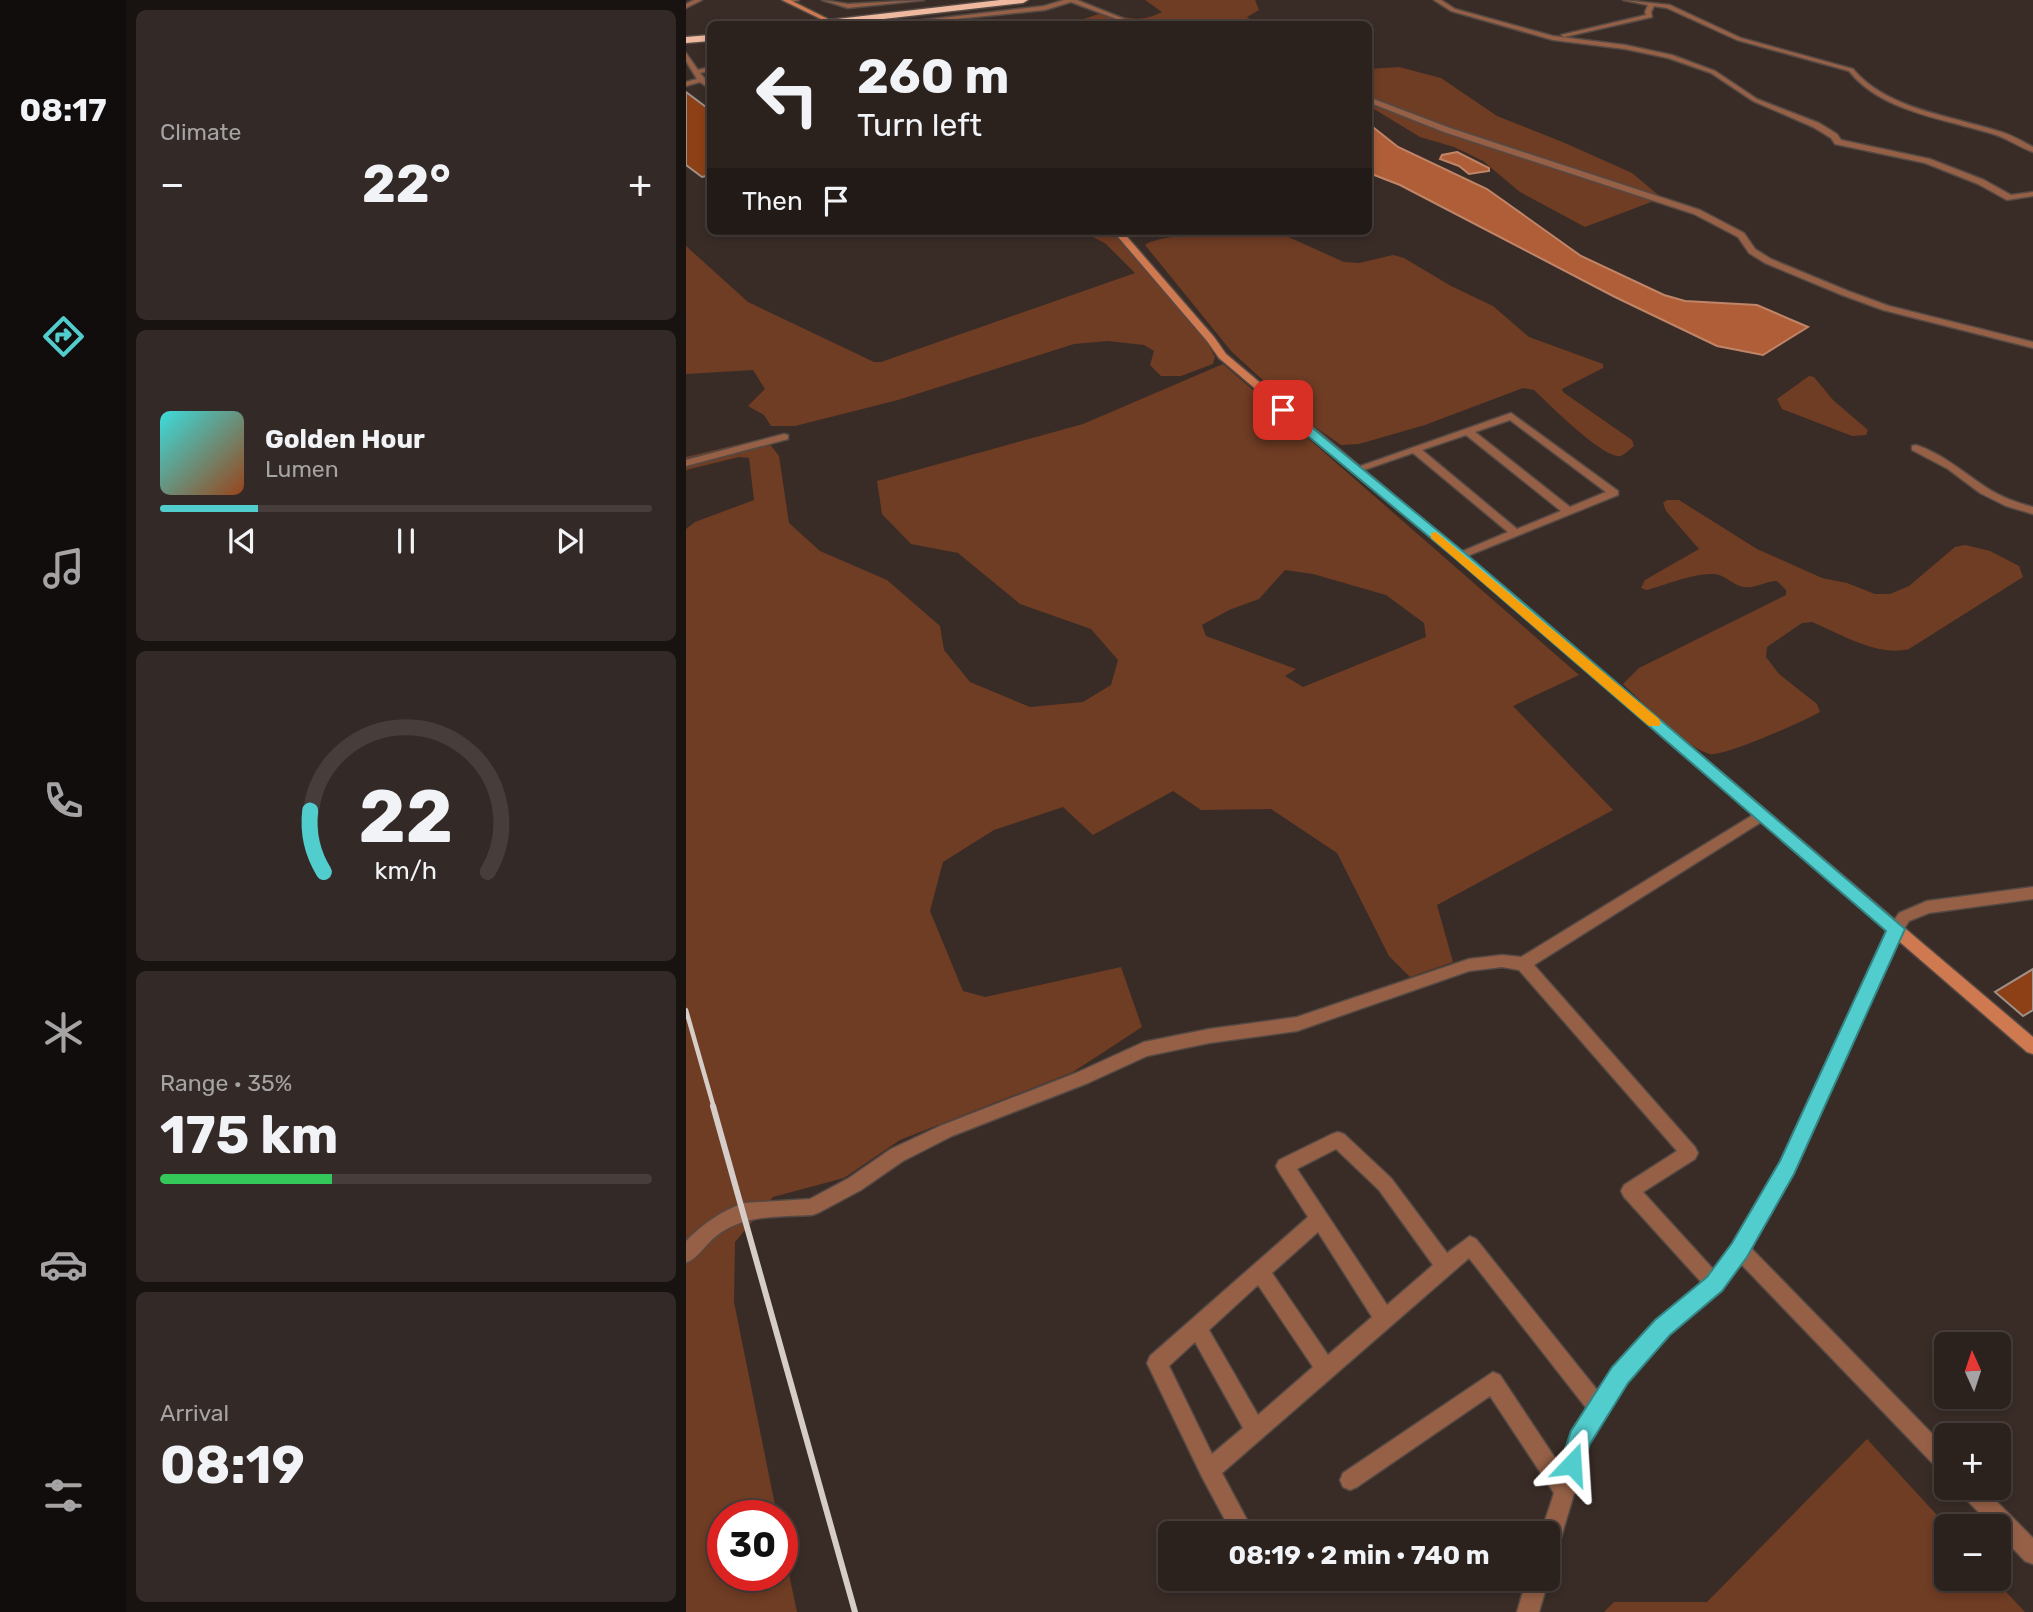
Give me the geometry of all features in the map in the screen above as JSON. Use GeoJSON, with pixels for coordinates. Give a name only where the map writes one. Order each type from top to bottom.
{"type":"FeatureCollection","features":[{"type":"Feature","properties":{"kind":"highway"},"geometry":{"type":"LineString","coordinates":[[858,21],[1023,0]]}},
{"type":"Feature","properties":{"kind":"highway"},"geometry":{"type":"LineString","coordinates":[[686,40],[707,38]]}},
{"type":"Feature","properties":{"kind":"street"},"geometry":{"type":"LineString","coordinates":[[686,6],[699,0]]}},
{"type":"Feature","properties":{"kind":"street"},"geometry":{"type":"LineString","coordinates":[[790,0],[828,21]]}},
{"type":"Feature","properties":{"kind":"street"},"geometry":{"type":"LineString","coordinates":[[825,0],[848,6],[921,0]]}},
{"type":"Feature","properties":{"kind":"street"},"geometry":{"type":"LineString","coordinates":[[923,21],[1031,10],[1058,1],[1071,0],[1126,21]]}},
{"type":"Feature","properties":{"kind":"street"},"geometry":{"type":"LineString","coordinates":[[1437,0],[1453,10],[1553,38],[1670,56],[1713,72],[1755,100],[1816,125],[1838,142],[1927,161],[1981,182],[2010,198],[2033,194]]}},
{"type":"Feature","properties":{"kind":"street"},"geometry":{"type":"LineString","coordinates":[[1626,0],[1668,6],[1740,39],[1851,70],[1864,85],[1919,112],[1999,133],[2033,150]]}},
{"type":"Feature","properties":{"kind":"street"},"geometry":{"type":"LineString","coordinates":[[1553,38],[1650,16],[1647,12],[1652,4]]}},
{"type":"Feature","properties":{"kind":"street"},"geometry":{"type":"LineString","coordinates":[[686,55],[689,64],[707,84]]}},
{"type":"Feature","properties":{"kind":"street"},"geometry":{"type":"LineString","coordinates":[[686,84],[707,71]]}},
{"type":"Feature","properties":{"kind":"street"},"geometry":{"type":"LineString","coordinates":[[1372,101],[1447,130],[1697,212],[1741,235],[1752,251],[1768,261],[1845,293],[1886,308],[2033,345]]}},
{"type":"Feature","properties":{"kind":"street"},"geometry":{"type":"LineString","coordinates":[[1120,235],[1211,339],[1222,356],[1460,556],[2033,1047]]}},
{"type":"Feature","properties":{"kind":"street"},"geometry":{"type":"LineString","coordinates":[[1357,469],[1511,416],[1614,493],[1460,556]]}},
{"type":"Feature","properties":{"kind":"street"},"geometry":{"type":"LineString","coordinates":[[1468,431],[1568,511]]}},
{"type":"Feature","properties":{"kind":"street"},"geometry":{"type":"LineString","coordinates":[[686,463],[784,437]]}},
{"type":"Feature","properties":{"kind":"street"},"geometry":{"type":"LineString","coordinates":[[1916,448],[1952,467],[1984,491],[2010,505],[2033,511]]}},
{"type":"Feature","properties":{"kind":"street"},"geometry":{"type":"LineString","coordinates":[[1414,449],[1514,532]]}},
{"type":"Feature","properties":{"kind":"street"},"geometry":{"type":"LineString","coordinates":[[686,1254],[710,1228],[744,1211],[812,1207],[855,1184],[897,1155],[946,1131],[1082,1078],[1144,1049],[1209,1036],[1297,1024],[1469,965],[1502,961],[1523,964],[1761,815]]}},
{"type":"Feature","properties":{"kind":"street"},"geometry":{"type":"LineString","coordinates":[[1555,1521],[1580,1439],[1620,1375],[1662,1327],[1715,1284],[1740,1250],[1787,1167],[1896,929],[1904,917],[1927,907],[2033,893]]}},
{"type":"Feature","properties":{"kind":"street"},"geometry":{"type":"LineString","coordinates":[[1523,964],[1689,1153],[1630,1191],[1715,1284]]}},
{"type":"Feature","properties":{"kind":"street"},"geometry":{"type":"LineString","coordinates":[[1385,1319],[1285,1166],[1338,1140],[1385,1184],[1446,1266]]}},
{"type":"Feature","properties":{"kind":"street"},"geometry":{"type":"LineString","coordinates":[[1237,1521],[1157,1363],[1319,1219]]}},
{"type":"Feature","properties":{"kind":"street"},"geometry":{"type":"LineString","coordinates":[[1209,1470],[1470,1245],[1599,1408]]}},
{"type":"Feature","properties":{"kind":"street"},"geometry":{"type":"LineString","coordinates":[[1740,1250],[1934,1451]]}},
{"type":"Feature","properties":{"kind":"street"},"geometry":{"type":"LineString","coordinates":[[1259,1272],[1326,1369]]}},
{"type":"Feature","properties":{"kind":"street"},"geometry":{"type":"LineString","coordinates":[[1197,1328],[1255,1430]]}},
{"type":"Feature","properties":{"kind":"street"},"geometry":{"type":"LineString","coordinates":[[1350,1480],[1493,1382],[1564,1490]]}},
{"type":"Feature","properties":{"kind":"street"},"geometry":{"type":"LineString","coordinates":[[1981,1500],[2033,1553]]}},
{"type":"Feature","properties":{"kind":"street"},"geometry":{"type":"LineString","coordinates":[[1528,1612],[1534,1591]]}},
{"type":"Feature","properties":{"kind":"shaded area"},"geometry":{"type":"Polygon","coordinates":[[[1145,0],[1255,0],[1259,10],[1247,17],[1253,21],[1077,21],[1108,11],[1135,19],[1162,12],[1145,0]]]}},
{"type":"Feature","properties":{"kind":"shaded area"},"geometry":{"type":"Polygon","coordinates":[[[1399,67],[1441,78],[1497,116],[1632,173],[1662,198],[1585,227],[1520,192],[1483,161],[1454,147],[1420,137],[1372,108],[1372,69],[1399,67]]]}},
{"type":"Feature","properties":{"kind":"shaded area"},"geometry":{"type":"Polygon","coordinates":[[[1372,126],[1398,147],[1487,189],[1581,256],[1664,295],[1685,301],[1757,305],[1808,327],[1763,355],[1717,346],[1615,297],[1400,185],[1372,174],[1372,126]]]}},
{"type":"Feature","properties":{"kind":"shaded area"},"geometry":{"type":"Polygon","coordinates":[[[1457,152],[1489,168],[1489,171],[1469,174],[1459,166],[1440,159],[1442,155],[1457,152]]]}},
{"type":"Feature","properties":{"kind":"shaded area"},"geometry":{"type":"Polygon","coordinates":[[[1089,235],[1115,235],[1205,338],[1215,357],[1213,364],[1181,376],[1161,376],[1150,365],[1154,351],[1144,345],[1108,341],[1074,344],[898,400],[795,426],[771,426],[764,415],[748,406],[765,389],[753,370],[686,374],[686,246],[748,302],[874,362],[881,362],[1135,273],[1106,244],[1089,235]]]}},
{"type":"Feature","properties":{"kind":"shaded area"},"geometry":{"type":"Polygon","coordinates":[[[1284,235],[1344,262],[1359,263],[1393,255],[1404,258],[1451,286],[1493,306],[1529,337],[1603,364],[1603,368],[1562,389],[1563,392],[1632,440],[1634,446],[1621,456],[1613,455],[1576,429],[1534,390],[1523,388],[1425,425],[1359,444],[1341,445],[1311,424],[1232,352],[1145,245],[1172,237],[1284,235]]]}},
{"type":"Feature","properties":{"kind":"shaded area"},"geometry":{"type":"Polygon","coordinates":[[[1223,364],[1579,675],[1513,706],[1613,810],[1437,905],[1453,962],[1410,977],[1389,956],[1337,853],[1271,809],[1201,810],[1173,791],[1093,835],[1063,807],[994,830],[943,862],[930,911],[963,991],[985,997],[1121,967],[1142,1027],[1073,1072],[900,1140],[844,1178],[773,1197],[735,1242],[734,1302],[774,1500],[707,1500],[707,1591],[793,1591],[797,1612],[686,1612],[686,529],[695,522],[754,500],[749,458],[739,457],[686,470],[686,457],[765,438],[779,456],[789,523],[820,551],[887,580],[940,626],[944,650],[970,682],[1030,707],[1083,702],[1111,685],[1118,660],[1091,629],[1020,604],[958,553],[911,544],[882,514],[877,481],[1083,424],[1223,364]],[[1285,570],[1259,599],[1229,610],[1202,625],[1206,636],[1296,669],[1285,676],[1303,687],[1426,637],[1424,623],[1386,595],[1313,574],[1285,570]]]}},
{"type":"Feature","properties":{"kind":"shaded area"},"geometry":{"type":"Polygon","coordinates":[[[1809,376],[1814,377],[1833,400],[1868,430],[1866,435],[1852,436],[1782,409],[1777,399],[1809,376]]]}},
{"type":"Feature","properties":{"kind":"shaded area"},"geometry":{"type":"Polygon","coordinates":[[[1667,500],[1679,500],[1757,549],[1822,578],[1847,583],[1875,594],[1890,594],[1909,586],[1955,547],[1965,545],[1990,551],[2019,566],[2023,577],[1909,649],[1884,650],[1847,638],[1812,622],[1802,623],[1767,647],[1766,657],[1779,674],[1817,704],[1820,712],[1747,744],[1710,754],[1677,734],[1623,684],[1639,668],[1786,595],[1786,590],[1777,581],[1744,587],[1712,574],[1693,576],[1647,590],[1641,588],[1645,580],[1699,549],[1666,511],[1663,503],[1667,500]]]}},
{"type":"Feature","properties":{"kind":"shaded area"},"geometry":{"type":"Polygon","coordinates":[[[1867,1439],[1936,1514],[1934,1591],[2005,1591],[2025,1612],[1604,1612],[1614,1602],[1707,1602],[1867,1439]]]}},
{"type":"Feature","properties":{"kind":"building"},"geometry":{"type":"Polygon","coordinates":[[[686,92],[707,108],[707,176],[702,177],[686,165],[686,92]]]}},
{"type":"Feature","properties":{"kind":"building"},"geometry":{"type":"Polygon","coordinates":[[[2033,969],[2033,1010],[2023,1016],[1995,992],[2033,969]]]}},
{"type":"Feature","properties":{"kind":"railway"},"geometry":{"type":"LineString","coordinates":[[686,1010],[714,1108]]}},
{"type":"Feature","properties":{"kind":"railway"},"geometry":{"type":"LineString","coordinates":[[713,1106],[855,1612]]}},
{"type":"Feature","properties":{"kind":"slow traffic"},"geometry":{"type":"LineString","coordinates":[[1436,536],[1654,723]]}},
{"type":"Feature","properties":{"kind":"route"},"geometry":{"type":"LineString","coordinates":[[1283,410],[1460,556],[1896,929],[1787,1167],[1740,1250],[1715,1284],[1662,1327],[1620,1375],[1580,1439],[1572,1464]]}}]}
